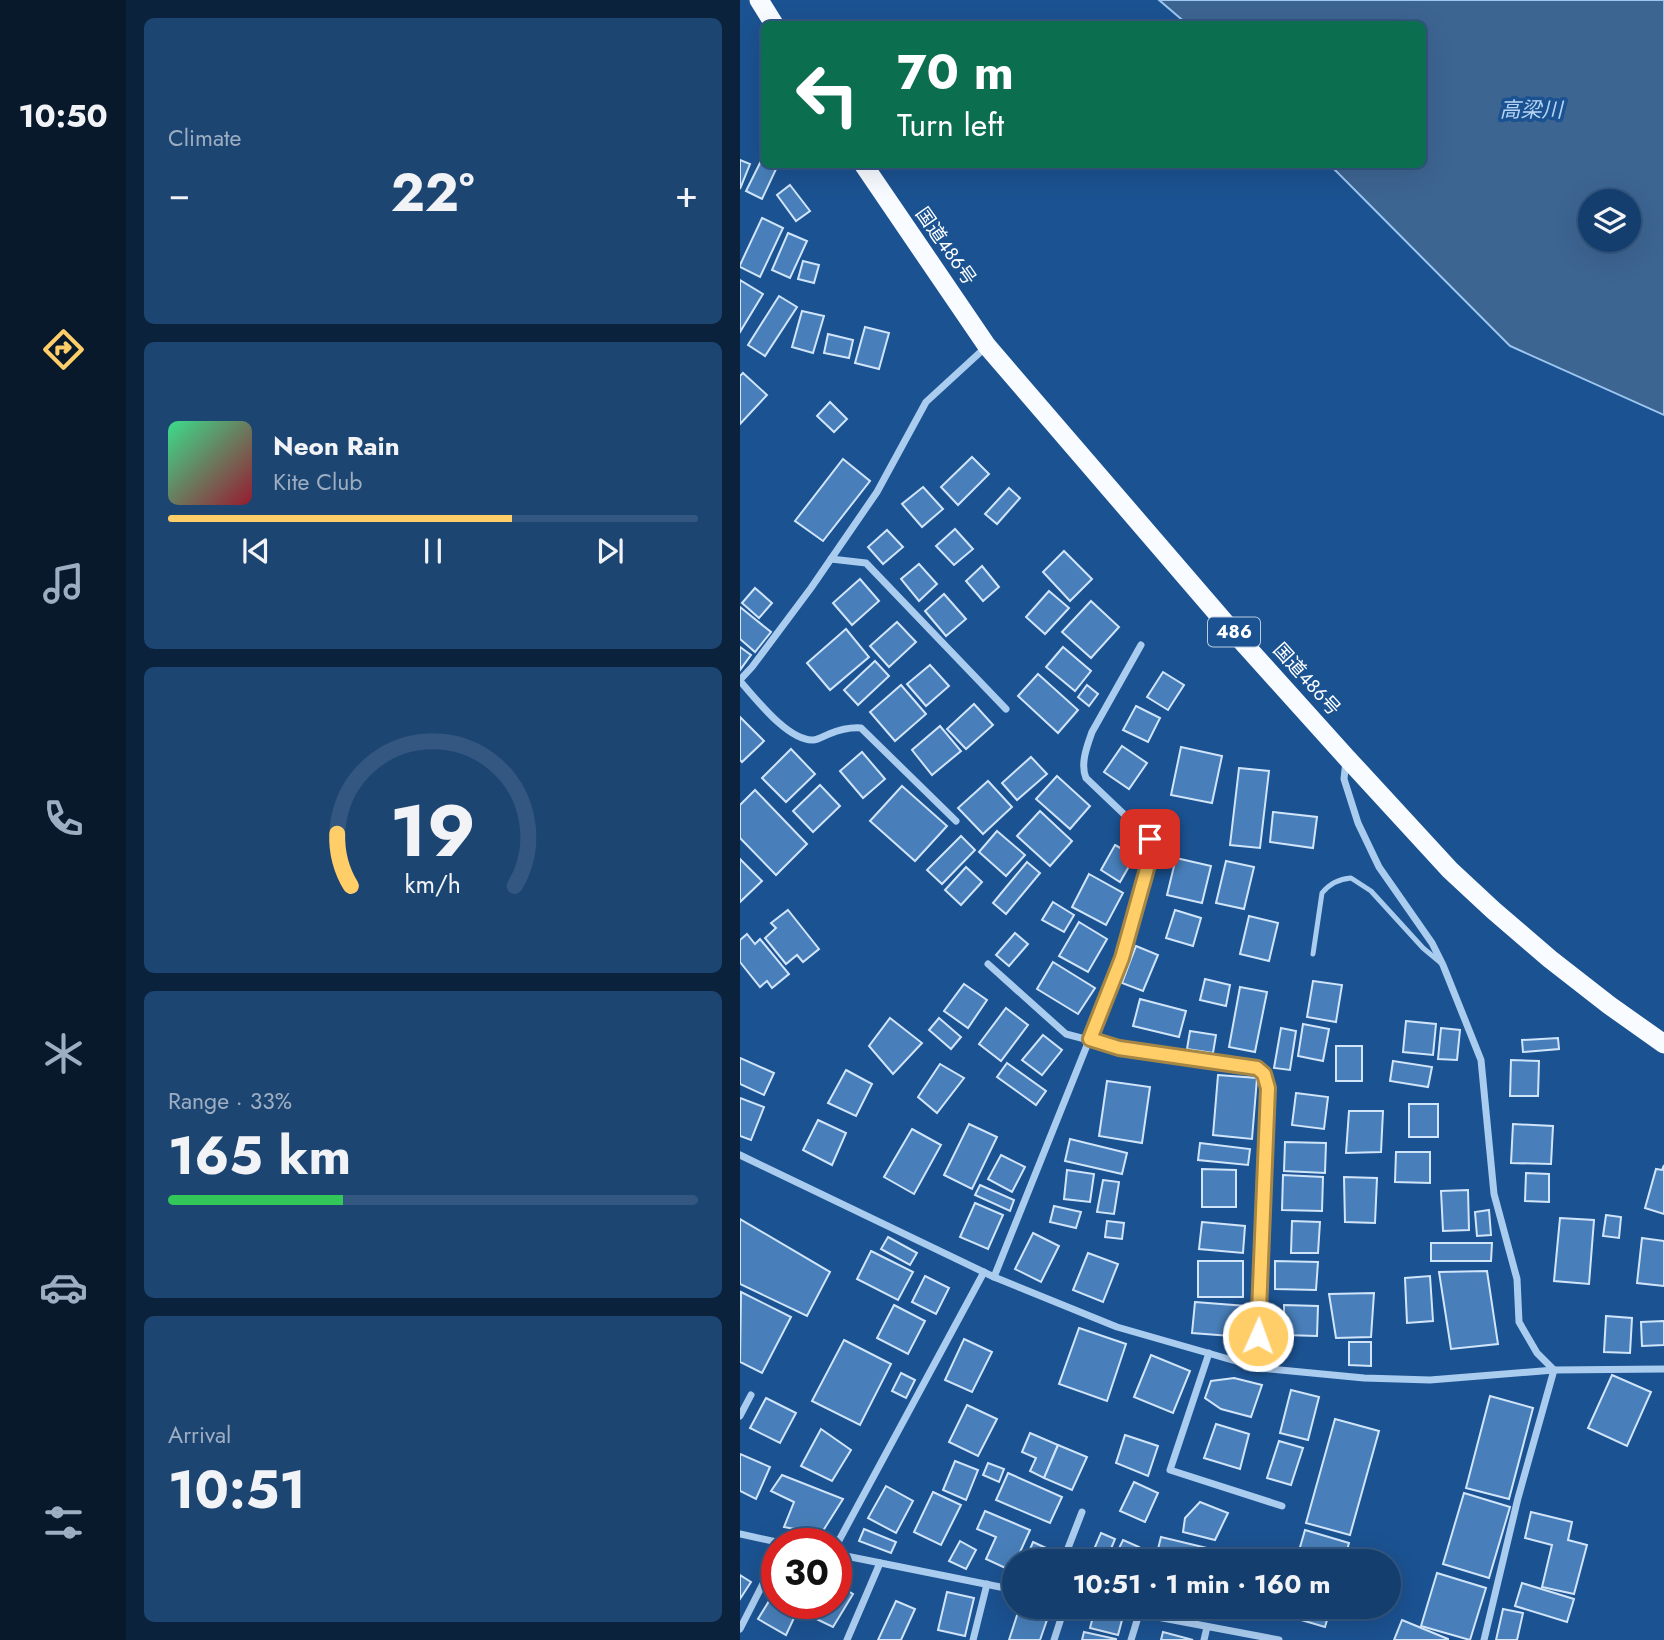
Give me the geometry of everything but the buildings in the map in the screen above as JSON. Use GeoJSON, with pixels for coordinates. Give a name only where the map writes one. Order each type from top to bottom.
{"type":"FeatureCollection","features":[{"type":"Feature","properties":{"kind":"highway"},"geometry":{"type":"LineString","coordinates":[[759,0],[772,21]]}},
{"type":"Feature","properties":{"kind":"highway","name":"国道486号"},"geometry":{"type":"LineString","coordinates":[[866,168],[987,346],[1228,626],[1346,757],[1450,870],[1493,910],[1570,974],[1664,1044]]}},
{"type":"Feature","properties":{"kind":"street"},"geometry":{"type":"LineString","coordinates":[[955,821],[861,728],[839,730],[814,740],[801,738],[787,730],[740,681],[877,492],[926,402],[987,346]]}},
{"type":"Feature","properties":{"kind":"street"},"geometry":{"type":"LineString","coordinates":[[831,559],[866,563],[1006,709]]}},
{"type":"Feature","properties":{"kind":"street"},"geometry":{"type":"LineString","coordinates":[[994,1277],[1122,958],[1150,858],[1150,839],[1086,778],[1083,771],[1092,732],[1141,645]]}},
{"type":"Feature","properties":{"kind":"street"},"geometry":{"type":"LineString","coordinates":[[1346,757],[1344,779],[1358,823],[1379,867],[1432,943],[1481,1060],[1494,1194],[1517,1279],[1519,1322],[1537,1353],[1554,1370]]}},
{"type":"Feature","properties":{"kind":"street"},"geometry":{"type":"LineString","coordinates":[[988,964],[1066,1034],[1119,1048],[1257,1068],[1264,1074],[1268,1088],[1258,1336],[1260,1368]]}},
{"type":"Feature","properties":{"kind":"street"},"geometry":{"type":"LineString","coordinates":[[740,1155],[994,1277],[1117,1327],[1260,1368],[1364,1378],[1430,1380],[1554,1370],[1664,1369]]}},
{"type":"Feature","properties":{"kind":"street"},"geometry":{"type":"LineString","coordinates":[[846,1528],[984,1272]]}},
{"type":"Feature","properties":{"kind":"street"},"geometry":{"type":"LineString","coordinates":[[1209,1353],[1170,1470],[1282,1506]]}},
{"type":"Feature","properties":{"kind":"street"},"geometry":{"type":"LineString","coordinates":[[1484,1640],[1518,1498],[1554,1370]]}},
{"type":"Feature","properties":{"kind":"street"},"geometry":{"type":"LineString","coordinates":[[740,1416],[750,1395]]}},
{"type":"Feature","properties":{"kind":"street"},"geometry":{"type":"LineString","coordinates":[[1068,1549],[1082,1512]]}},
{"type":"Feature","properties":{"kind":"street"},"geometry":{"type":"LineString","coordinates":[[740,1534],[761,1538]]}},
{"type":"Feature","properties":{"kind":"street"},"geometry":{"type":"LineString","coordinates":[[852,1557],[1002,1587]]}},
{"type":"Feature","properties":{"kind":"street"},"geometry":{"type":"LineString","coordinates":[[847,1640],[880,1563]]}},
{"type":"Feature","properties":{"kind":"street"},"geometry":{"type":"LineString","coordinates":[[973,1640],[987,1584]]}},
{"type":"Feature","properties":{"kind":"street"},"geometry":{"type":"LineString","coordinates":[[740,1629],[761,1588]]}},
{"type":"Feature","properties":{"kind":"street"},"geometry":{"type":"LineString","coordinates":[[1054,1640],[1061,1619]]}},
{"type":"Feature","properties":{"kind":"street"},"geometry":{"type":"LineString","coordinates":[[1131,1640],[1137,1619]]}},
{"type":"Feature","properties":{"kind":"street"},"geometry":{"type":"LineString","coordinates":[[1165,1619],[1279,1640]]}},
{"type":"Feature","properties":{"kind":"street"},"geometry":{"type":"LineString","coordinates":[[1204,1640],[1207,1627]]}},
{"type":"Feature","properties":{"kind":"lane"},"geometry":{"type":"LineString","coordinates":[[1313,954],[1322,893],[1327,886],[1351,878],[1371,891],[1423,948],[1443,965]]}},
{"type":"Feature","properties":{"kind":"water","name":"高梁川"},"geometry":{"type":"Polygon","coordinates":[[[1159,0],[1664,0],[1664,415],[1510,346],[1333,168],[1426,168],[1426,21],[1184,21],[1159,0]]]}},
{"type":"Feature","properties":{"kind":"route"},"geometry":{"type":"LineString","coordinates":[[1150,839],[1150,858],[1122,958],[1090,1039],[1119,1048],[1257,1068],[1264,1074],[1268,1088],[1258,1336]]}}]}
